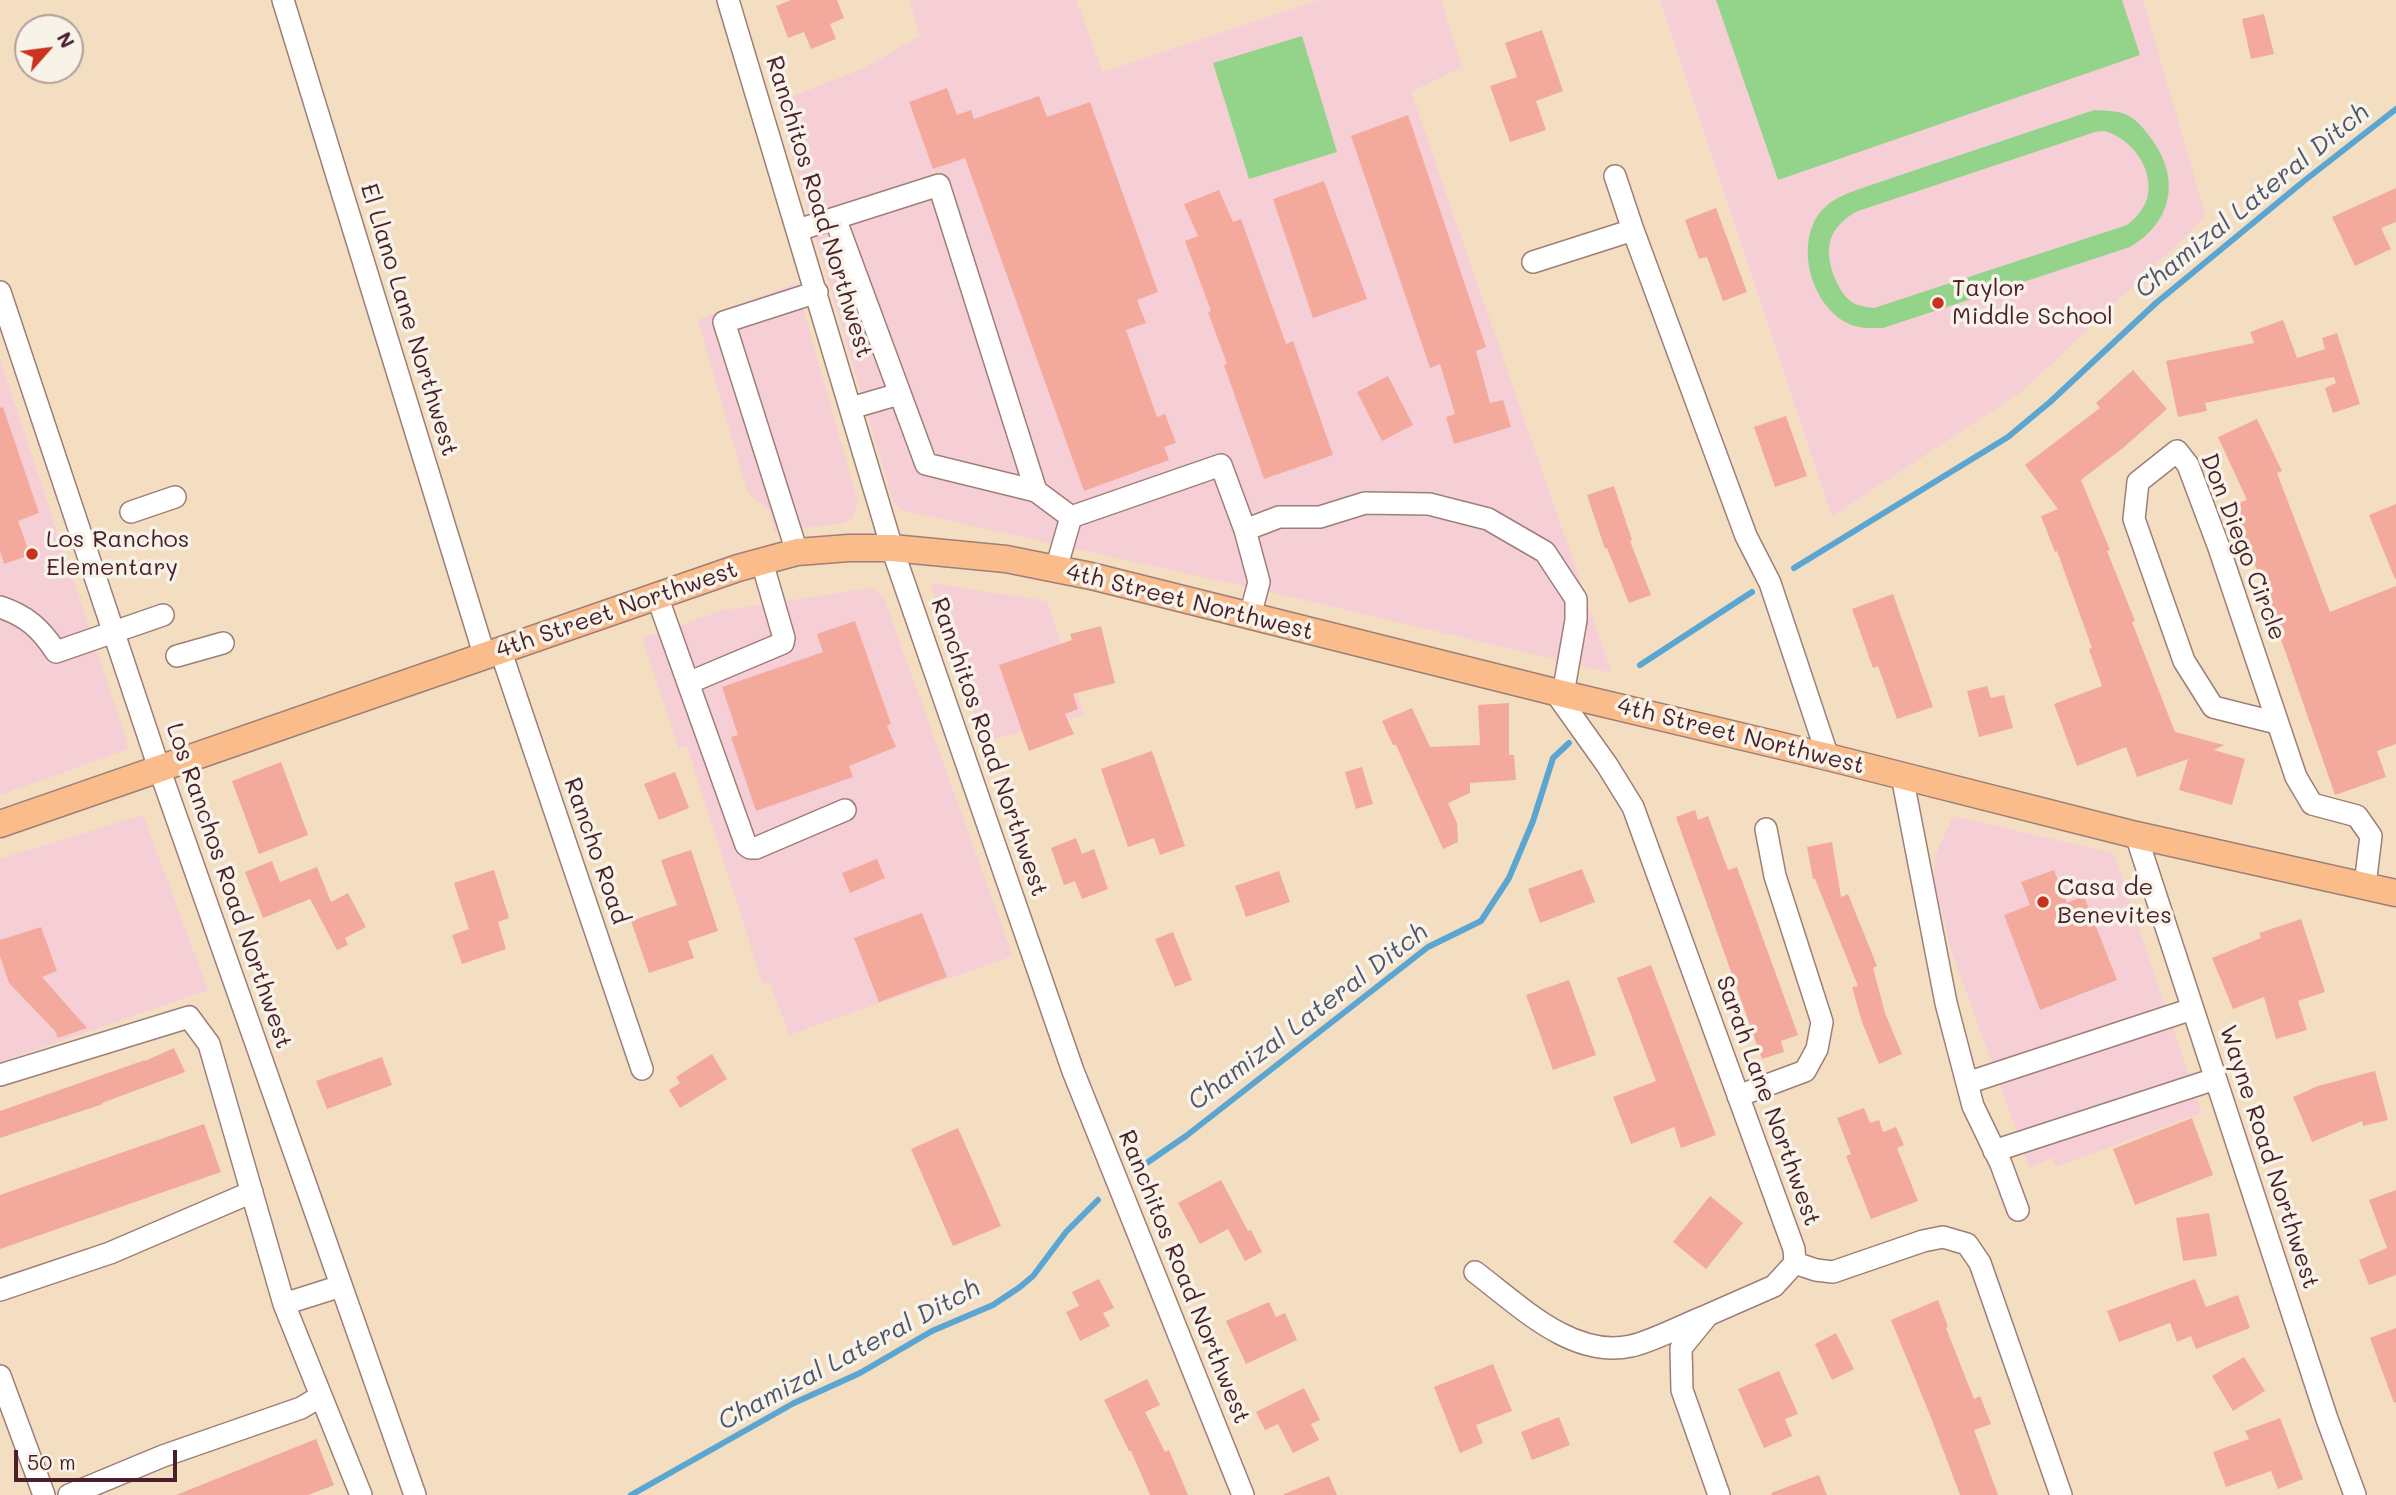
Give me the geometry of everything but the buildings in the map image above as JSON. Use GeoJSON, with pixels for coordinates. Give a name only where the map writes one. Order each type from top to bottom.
{"type":"FeatureCollection","features":[{"type":"Feature","properties":{"kind":"main road","name":"4th Street Northwest"},"geometry":{"type":"LineString","coordinates":[[0,824],[492,652],[762,562],[797,552],[892,548],[1006,559],[1055,569],[1828,757],[2136,835],[2396,893]]}},
{"type":"Feature","properties":{"kind":"street","name":"El Llano Lane Northwest"},"geometry":{"type":"LineString","coordinates":[[283,0],[492,652]]}},
{"type":"Feature","properties":{"kind":"street","name":"Ranchitos Road Northwest"},"geometry":{"type":"LineString","coordinates":[[728,0],[892,548],[1083,1097],[1243,1495]]}},
{"type":"Feature","properties":{"kind":"street"},"geometry":{"type":"LineString","coordinates":[[1615,176],[1746,536],[1770,583],[1828,757]]}},
{"type":"Feature","properties":{"kind":"street"},"geometry":{"type":"LineString","coordinates":[[798,230],[939,185],[1036,491]]}},
{"type":"Feature","properties":{"kind":"street"},"geometry":{"type":"LineString","coordinates":[[835,218],[926,464],[1036,491],[1071,517]]}},
{"type":"Feature","properties":{"kind":"street"},"geometry":{"type":"LineString","coordinates":[[1532,262],[1633,230]]}},
{"type":"Feature","properties":{"kind":"street","name":"Los Ranchos Road Northwest"},"geometry":{"type":"LineString","coordinates":[[0,292],[159,768],[415,1495]]}},
{"type":"Feature","properties":{"kind":"street"},"geometry":{"type":"LineString","coordinates":[[797,552],[724,322],[817,292]]}},
{"type":"Feature","properties":{"kind":"street"},"geometry":{"type":"LineString","coordinates":[[851,408],[899,394]]}},
{"type":"Feature","properties":{"kind":"street","name":"Don Diego Circle"},"geometry":{"type":"LineString","coordinates":[[2277,723],[2213,707],[2184,661],[2134,519],[2138,482],[2177,451],[2188,465],[2209,522],[2256,653],[2296,777],[2312,804],[2357,816],[2371,836],[2365,885]]}},
{"type":"Feature","properties":{"kind":"street"},"geometry":{"type":"LineString","coordinates":[[1071,517],[1221,465],[1245,530],[1259,582],[1250,616]]}},
{"type":"Feature","properties":{"kind":"street"},"geometry":{"type":"LineString","coordinates":[[131,512],[175,497]]}},
{"type":"Feature","properties":{"kind":"street"},"geometry":{"type":"LineString","coordinates":[[1245,530],[1279,517],[1320,517],[1366,503],[1429,504],[1488,519],[1545,552],[1576,599],[1576,620],[1560,693]]}},
{"type":"Feature","properties":{"kind":"street"},"geometry":{"type":"LineString","coordinates":[[1055,569],[1071,517]]}},
{"type":"Feature","properties":{"kind":"street"},"geometry":{"type":"LineString","coordinates":[[688,683],[783,643],[784,638],[762,562]]}},
{"type":"Feature","properties":{"kind":"street"},"geometry":{"type":"LineString","coordinates":[[657,596],[746,845],[750,848],[845,810]]}},
{"type":"Feature","properties":{"kind":"street"},"geometry":{"type":"LineString","coordinates":[[0,607],[32,621],[43,631],[56,652],[163,615]]}},
{"type":"Feature","properties":{"kind":"street"},"geometry":{"type":"LineString","coordinates":[[177,656],[223,643]]}},
{"type":"Feature","properties":{"kind":"street","name":"Rancho Road"},"geometry":{"type":"LineString","coordinates":[[492,652],[642,1069]]}},
{"type":"Feature","properties":{"kind":"street","name":"Sarah Lane Northwest"},"geometry":{"type":"LineString","coordinates":[[1560,693],[1633,807],[1794,1249],[1795,1263],[1774,1286],[1708,1315],[1681,1348],[1682,1390],[1719,1495]]}},
{"type":"Feature","properties":{"kind":"street"},"geometry":{"type":"LineString","coordinates":[[1902,776],[1946,1003],[1973,1106],[2018,1210]]}},
{"type":"Feature","properties":{"kind":"street"},"geometry":{"type":"LineString","coordinates":[[1738,1096],[1805,1071],[1818,1049],[1822,1022],[1775,876],[1766,829]]}},
{"type":"Feature","properties":{"kind":"street","name":"Wayne Road Northwest"},"geometry":{"type":"LineString","coordinates":[[2136,835],[2319,1394],[2355,1495]]}},
{"type":"Feature","properties":{"kind":"street"},"geometry":{"type":"LineString","coordinates":[[1967,1083],[2192,1009]]}},
{"type":"Feature","properties":{"kind":"street"},"geometry":{"type":"LineString","coordinates":[[0,1075],[190,1017],[209,1044],[284,1304],[361,1495]]}},
{"type":"Feature","properties":{"kind":"street"},"geometry":{"type":"LineString","coordinates":[[1994,1151],[2215,1079]]}},
{"type":"Feature","properties":{"kind":"street"},"geometry":{"type":"LineString","coordinates":[[0,1290],[110,1253],[252,1192]]}},
{"type":"Feature","properties":{"kind":"street"},"geometry":{"type":"LineString","coordinates":[[1795,1263],[1833,1272],[1923,1241],[1943,1237],[1967,1244],[1980,1263],[2061,1495]]}},
{"type":"Feature","properties":{"kind":"street"},"geometry":{"type":"LineString","coordinates":[[1475,1272],[1555,1331],[1596,1347],[1631,1346],[1708,1315]]}},
{"type":"Feature","properties":{"kind":"street"},"geometry":{"type":"LineString","coordinates":[[284,1304],[341,1286]]}},
{"type":"Feature","properties":{"kind":"street"},"geometry":{"type":"LineString","coordinates":[[0,1376],[44,1495]]}},
{"type":"Feature","properties":{"kind":"street"},"geometry":{"type":"LineString","coordinates":[[69,1495],[163,1456],[301,1408],[321,1396]]}},
{"type":"Feature","properties":{"kind":"shaded area"},"geometry":{"type":"Polygon","coordinates":[[[909,0],[1076,0],[1103,72],[1318,0],[1441,0],[1462,67],[1411,92],[1612,673],[1279,594],[901,510],[893,501],[776,103],[866,67],[920,36],[909,0]]]}},
{"type":"Feature","properties":{"kind":"shaded area","name":"Taylor Middle School"},"geometry":{"type":"Polygon","coordinates":[[[1660,0],[2143,0],[2206,217],[2025,389],[1832,517],[1660,0]]]}},
{"type":"Feature","properties":{"kind":"shaded area"},"geometry":{"type":"Polygon","coordinates":[[[796,283],[858,502],[853,518],[844,523],[774,532],[770,512],[747,491],[698,320],[796,283]]]}},
{"type":"Feature","properties":{"kind":"shaded area","name":"Los Ranchos Elementary"},"geometry":{"type":"Polygon","coordinates":[[[0,358],[129,749],[0,795],[0,358]]]}},
{"type":"Feature","properties":{"kind":"shaded area"},"geometry":{"type":"Polygon","coordinates":[[[930,583],[1047,601],[1084,715],[983,742],[930,583]]]}},
{"type":"Feature","properties":{"kind":"shaded area"},"geometry":{"type":"Polygon","coordinates":[[[872,588],[883,596],[1013,956],[789,1035],[770,982],[763,985],[687,746],[679,748],[642,638],[724,610],[872,588]]]}},
{"type":"Feature","properties":{"kind":"shaded area"},"geometry":{"type":"Polygon","coordinates":[[[143,815],[208,990],[0,1062],[0,859],[143,815]]]}},
{"type":"Feature","properties":{"kind":"shaded area"},"geometry":{"type":"Polygon","coordinates":[[[1953,816],[2113,853],[2202,1113],[2056,1167],[2052,1158],[2030,1168],[1952,953],[1934,882],[1935,856],[1953,816]]]}},
{"type":"Feature","properties":{"kind":"green space"},"geometry":{"type":"Polygon","coordinates":[[[1716,0],[2122,0],[2140,55],[1778,180],[1716,0]]]}},
{"type":"Feature","properties":{"kind":"green space"},"geometry":{"type":"Polygon","coordinates":[[[1302,36],[1337,152],[1249,179],[1213,63],[1302,36]]]}},
{"type":"Feature","properties":{"kind":"green space"},"geometry":{"type":"Polygon","coordinates":[[[2094,110],[2122,113],[2140,125],[2162,156],[2169,186],[2163,213],[2155,226],[2130,247],[1883,328],[1856,326],[1834,314],[1815,287],[1810,271],[1809,238],[1814,223],[1830,203],[1859,189],[2094,110]],[[2104,131],[2095,132],[1858,211],[1835,230],[1829,246],[1831,265],[1840,288],[1854,303],[1874,308],[2127,225],[2139,214],[2147,199],[2148,177],[2132,148],[2104,131]]]}},
{"type":"Feature","properties":{"kind":"waterway","name":"Chamizal Lateral Ditch"},"geometry":{"type":"LineString","coordinates":[[1794,568],[2008,437],[2050,402],[2156,303],[2396,109]]}},
{"type":"Feature","properties":{"kind":"waterway","name":"Chamizal Lateral Ditch"},"geometry":{"type":"LineString","coordinates":[[1640,665],[1752,592]]}},
{"type":"Feature","properties":{"kind":"waterway","name":"Chamizal Lateral Ditch"},"geometry":{"type":"LineString","coordinates":[[1135,1171],[1186,1136],[1428,947],[1481,921],[1509,878],[1533,821],[1553,758],[1569,743]]}},
{"type":"Feature","properties":{"kind":"waterway","name":"Chamizal Lateral Ditch"},"geometry":{"type":"LineString","coordinates":[[631,1495],[794,1403],[860,1373],[932,1331],[993,1305],[1033,1276],[1066,1232],[1098,1200]]}},
{"type":"Feature","properties":{"kind":"place","name":"Taylor Middle School"},"geometry":{"type":"Point","coordinates":[1938,303]}},
{"type":"Feature","properties":{"kind":"place","name":"Los Ranchos Elementary"},"geometry":{"type":"Point","coordinates":[32,554]}},
{"type":"Feature","properties":{"kind":"place","name":"Casa de Benevites"},"geometry":{"type":"Point","coordinates":[2043,902]}}]}
